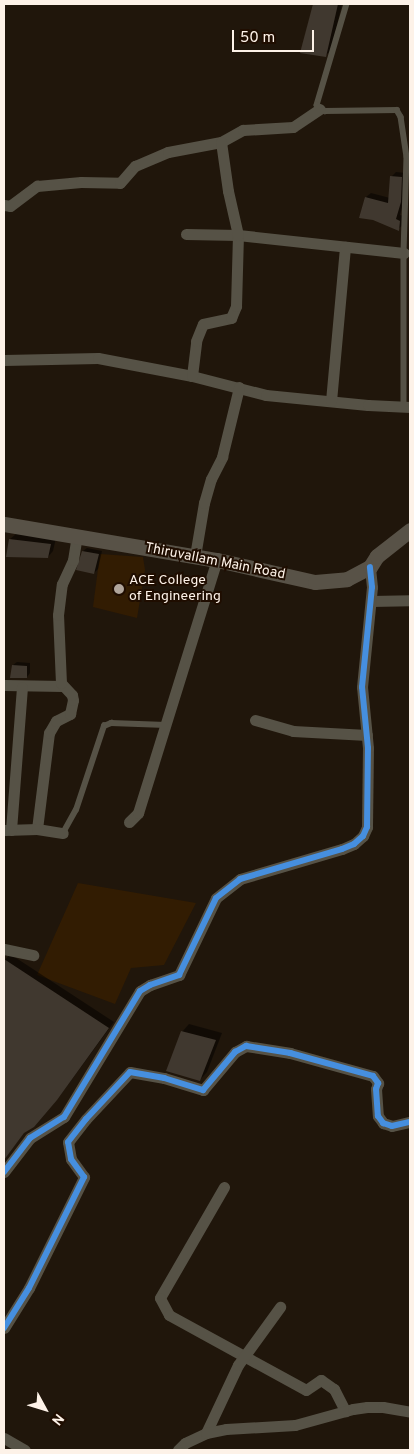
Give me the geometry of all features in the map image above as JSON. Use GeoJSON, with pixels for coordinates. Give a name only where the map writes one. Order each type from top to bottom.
{"type":"FeatureCollection","features":[{"type":"Feature","properties":{"kind":"main road","name":"Thiruvallam Main Road"},"geometry":{"type":"LineString","coordinates":[[4,524],[217,560],[315,582],[347,579],[370,567],[377,556],[410,530]]}},
{"type":"Feature","properties":{"kind":"street"},"geometry":{"type":"LineString","coordinates":[[4,205],[10,206],[36,186],[81,182],[120,183],[135,166],[168,152],[221,142],[243,130],[293,127],[320,109]]}},
{"type":"Feature","properties":{"kind":"street"},"geometry":{"type":"LineString","coordinates":[[192,376],[196,341],[203,324],[230,318],[234,314],[236,306],[238,235],[228,191],[221,142]]}},
{"type":"Feature","properties":{"kind":"street"},"geometry":{"type":"LineString","coordinates":[[186,234],[238,235],[404,253]]}},
{"type":"Feature","properties":{"kind":"street"},"geometry":{"type":"LineString","coordinates":[[330,401],[345,247]]}},
{"type":"Feature","properties":{"kind":"street"},"geometry":{"type":"LineString","coordinates":[[4,360],[98,358],[239,386],[266,395],[407,407]]}},
{"type":"Feature","properties":{"kind":"street"},"geometry":{"type":"LineString","coordinates":[[195,556],[204,503],[211,478],[222,457],[239,386]]}},
{"type":"Feature","properties":{"kind":"street"},"geometry":{"type":"LineString","coordinates":[[37,829],[49,733],[56,721],[70,714],[73,700],[72,695],[63,686],[59,641],[59,600],[65,576],[73,560],[77,535]]}},
{"type":"Feature","properties":{"kind":"street"},"geometry":{"type":"LineString","coordinates":[[129,822],[138,814],[217,560]]}},
{"type":"Feature","properties":{"kind":"street"},"geometry":{"type":"LineString","coordinates":[[4,1172],[30,1138],[64,1116],[140,991],[150,985],[179,975],[216,898],[240,879],[354,844],[363,836],[367,827],[367,735],[362,687],[372,587],[370,567]]}},
{"type":"Feature","properties":{"kind":"street"},"geometry":{"type":"LineString","coordinates":[[371,601],[410,600]]}},
{"type":"Feature","properties":{"kind":"street"},"geometry":{"type":"LineString","coordinates":[[4,685],[63,686]]}},
{"type":"Feature","properties":{"kind":"street"},"geometry":{"type":"LineString","coordinates":[[22,686],[8,830],[37,829],[63,833]]}},
{"type":"Feature","properties":{"kind":"street"},"geometry":{"type":"LineString","coordinates":[[255,720],[293,731],[367,735]]}},
{"type":"Feature","properties":{"kind":"street"},"geometry":{"type":"LineString","coordinates":[[4,949],[33,955]]}},
{"type":"Feature","properties":{"kind":"street"},"geometry":{"type":"LineString","coordinates":[[4,1328],[29,1288],[84,1177],[72,1159],[68,1142],[130,1072],[164,1078],[203,1090],[234,1052],[246,1046],[290,1053],[373,1076],[378,1083],[376,1094],[378,1116],[383,1123],[392,1126],[410,1122]]}},
{"type":"Feature","properties":{"kind":"street"},"geometry":{"type":"LineString","coordinates":[[224,1188],[160,1298],[169,1316],[306,1390],[321,1380],[334,1389],[345,1411]]}},
{"type":"Feature","properties":{"kind":"street"},"geometry":{"type":"LineString","coordinates":[[206,1433],[235,1371],[280,1307]]}},
{"type":"Feature","properties":{"kind":"street"},"geometry":{"type":"LineString","coordinates":[[178,1450],[185,1443],[206,1433],[242,1428],[295,1425],[345,1411],[383,1407],[410,1412]]}},
{"type":"Feature","properties":{"kind":"street"},"geometry":{"type":"LineString","coordinates":[[4,1438],[25,1450]]}},
{"type":"Feature","properties":{"kind":"lane"},"geometry":{"type":"LineString","coordinates":[[347,4],[332,60],[317,99],[320,109],[325,111],[392,109],[399,112],[407,156],[404,253],[407,407]]}},
{"type":"Feature","properties":{"kind":"lane"},"geometry":{"type":"LineString","coordinates":[[63,833],[76,810],[104,726],[111,723],[166,725]]}},
{"type":"Feature","properties":{"kind":"shaded area","name":"ACE College of Engineering"},"geometry":{"type":"Polygon","coordinates":[[[100,554],[143,557],[145,570],[137,618],[93,607],[100,554]]]}},
{"type":"Feature","properties":{"kind":"shaded area"},"geometry":{"type":"Polygon","coordinates":[[[78,883],[196,903],[164,965],[131,968],[115,1004],[37,975],[78,883]]]}},
{"type":"Feature","properties":{"kind":"building"},"geometry":{"type":"Polygon","coordinates":[[[313,4],[338,4],[326,57],[300,53],[313,4]]]}},
{"type":"Feature","properties":{"kind":"building"},"geometry":{"type":"Polygon","coordinates":[[[390,176],[402,177],[401,202],[396,219],[400,221],[399,231],[373,220],[359,218],[365,197],[388,203],[390,176]]]}},
{"type":"Feature","properties":{"kind":"building"},"geometry":{"type":"Polygon","coordinates":[[[9,539],[51,544],[48,558],[6,557],[9,539]]]}},
{"type":"Feature","properties":{"kind":"building"},"geometry":{"type":"Polygon","coordinates":[[[82,551],[99,554],[94,574],[76,570],[82,551]]]}},
{"type":"Feature","properties":{"kind":"building"},"geometry":{"type":"Polygon","coordinates":[[[12,665],[27,666],[27,678],[10,678],[12,665]]]}},
{"type":"Feature","properties":{"kind":"building"},"geometry":{"type":"Polygon","coordinates":[[[4,959],[109,1028],[57,1100],[34,1127],[24,1133],[4,1160],[4,959]]]}},
{"type":"Feature","properties":{"kind":"building"},"geometry":{"type":"Polygon","coordinates":[[[181,1031],[216,1040],[200,1081],[166,1071],[181,1031]]]}},
{"type":"Feature","properties":{"kind":"cycle path"},"geometry":{"type":"LineString","coordinates":[[4,1172],[30,1138],[64,1117],[140,991],[150,985],[179,975],[216,898],[240,879],[342,849],[354,844],[363,836],[367,827],[368,748],[362,687],[372,587],[370,567]]}},
{"type":"Feature","properties":{"kind":"cycle path"},"geometry":{"type":"LineString","coordinates":[[4,1328],[29,1288],[84,1177],[71,1159],[68,1142],[86,1119],[130,1072],[164,1078],[203,1090],[235,1052],[246,1046],[290,1053],[373,1076],[378,1083],[376,1089],[378,1116],[383,1123],[392,1126],[410,1122]]}},
{"type":"Feature","properties":{"kind":"place","name":"ACE College of Engineering"},"geometry":{"type":"Point","coordinates":[119,589]}}]}
